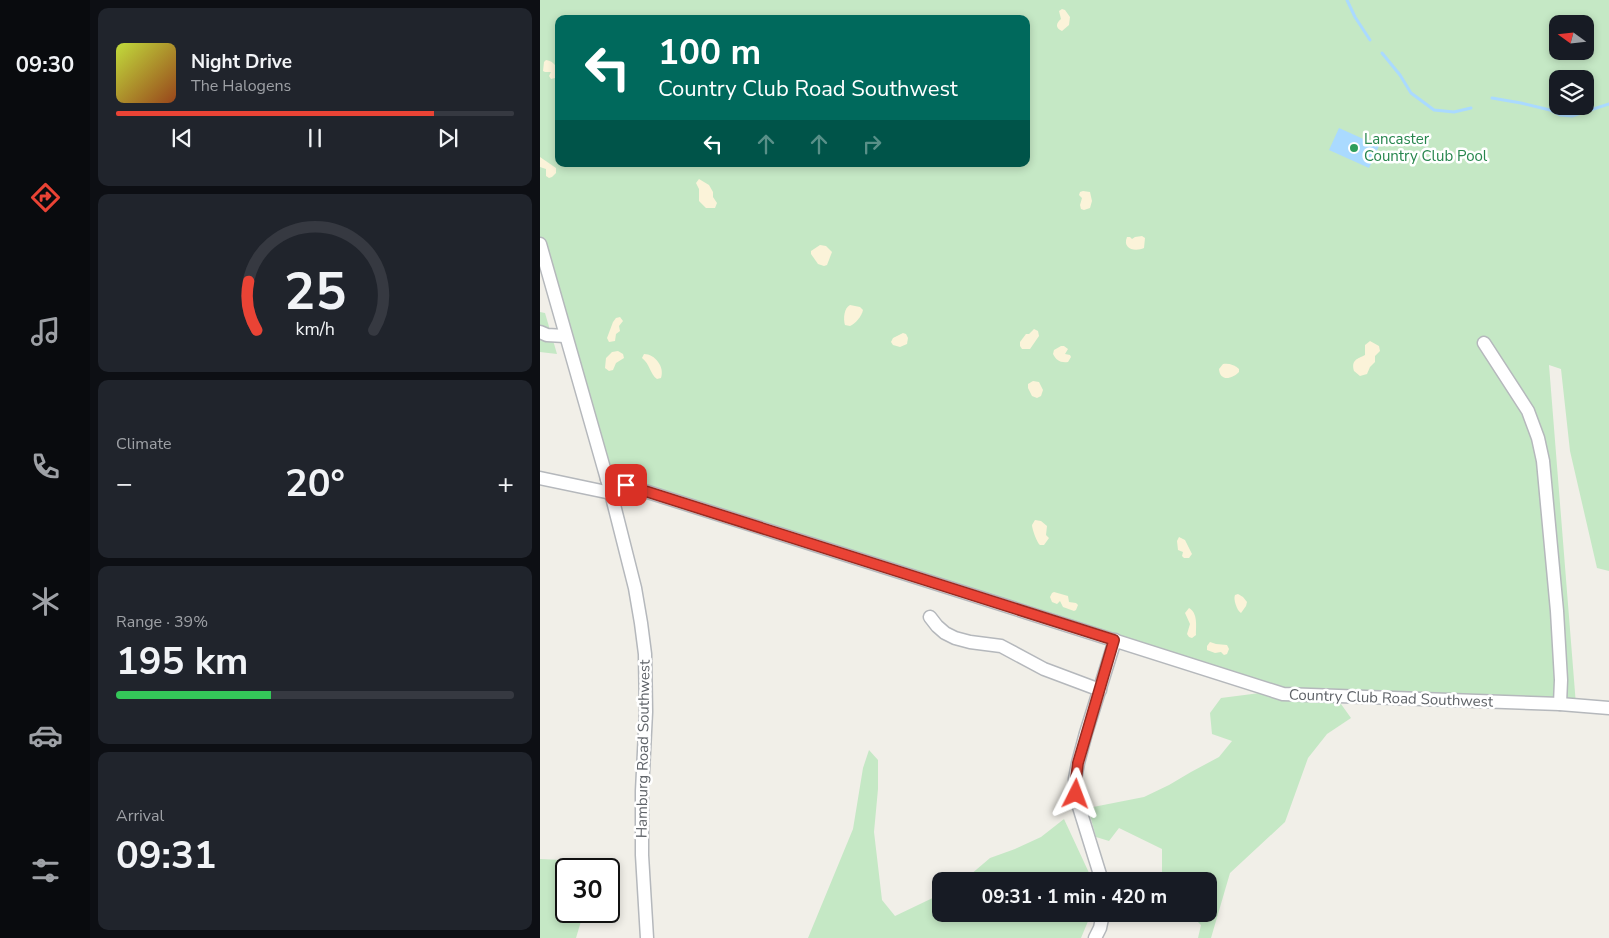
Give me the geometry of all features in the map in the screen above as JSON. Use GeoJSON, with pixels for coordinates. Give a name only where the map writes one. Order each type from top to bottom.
{"type":"FeatureCollection","features":[{"type":"Feature","properties":{"kind":"street","name":"Hamburg Road Southwest"},"geometry":{"type":"LineString","coordinates":[[540,244],[611,493],[635,588],[645,654],[646,712],[642,791],[642,855],[647,938]]}},
{"type":"Feature","properties":{"kind":"street"},"geometry":{"type":"LineString","coordinates":[[540,332],[547,335],[565,336]]}},
{"type":"Feature","properties":{"kind":"street"},"geometry":{"type":"LineString","coordinates":[[1484,343],[1528,411],[1544,461],[1557,610],[1561,680],[1560,704]]}},
{"type":"Feature","properties":{"kind":"street"},"geometry":{"type":"LineString","coordinates":[[540,478],[611,493]]}},
{"type":"Feature","properties":{"kind":"street","name":"Country Club Road Southwest"},"geometry":{"type":"LineString","coordinates":[[607,479],[1283,694],[1560,704],[1609,708]]}},
{"type":"Feature","properties":{"kind":"street"},"geometry":{"type":"LineString","coordinates":[[930,617],[941,630],[955,638],[1001,646],[1044,668],[1100,690]]}},
{"type":"Feature","properties":{"kind":"street"},"geometry":{"type":"LineString","coordinates":[[1099,872],[1076,794],[1076,779],[1078,763],[1114,640]]}},
{"type":"Feature","properties":{"kind":"street"},"geometry":{"type":"LineString","coordinates":[[1095,938],[1101,922]]}},
{"type":"Feature","properties":{"kind":"green space"},"geometry":{"type":"Polygon","coordinates":[[[540,0],[1609,0],[1609,571],[1597,568],[1570,451],[1561,369],[1549,365],[1576,705],[1283,694],[607,479],[540,244],[540,0]]]}},
{"type":"Feature","properties":{"kind":"green space"},"geometry":{"type":"Polygon","coordinates":[[[540,312],[545,313],[557,354],[540,352],[540,312]]]}},
{"type":"Feature","properties":{"kind":"green space"},"geometry":{"type":"Polygon","coordinates":[[[1260,693],[1341,704],[1351,718],[1327,734],[1308,758],[1285,822],[1230,873],[1217,917],[1217,872],[1162,872],[1162,849],[1119,828],[1109,841],[1096,837],[1088,808],[1144,797],[1219,757],[1232,741],[1212,734],[1210,713],[1221,698],[1260,693]]]}},
{"type":"Feature","properties":{"kind":"green space"},"geometry":{"type":"Polygon","coordinates":[[[869,750],[878,760],[878,789],[874,832],[882,900],[895,916],[932,898],[932,922],[1088,922],[1081,938],[808,938],[853,829],[863,768],[869,750]]]}},
{"type":"Feature","properties":{"kind":"green space"},"geometry":{"type":"Polygon","coordinates":[[[1064,819],[1089,872],[974,872],[990,858],[1041,837],[1064,819]]]}},
{"type":"Feature","properties":{"kind":"green space"},"geometry":{"type":"Polygon","coordinates":[[[540,859],[555,860],[555,923],[580,923],[576,938],[540,938],[540,859]]]}},
{"type":"Feature","properties":{"kind":"green space"},"geometry":{"type":"Polygon","coordinates":[[[1198,922],[1216,922],[1211,938],[1198,938],[1201,925],[1198,922]]]}},
{"type":"Feature","properties":{"kind":"sand"},"geometry":{"type":"Polygon","coordinates":[[[1062,9],[1070,17],[1069,25],[1062,31],[1057,25],[1061,19],[1059,11],[1062,9]]]}},
{"type":"Feature","properties":{"kind":"sand"},"geometry":{"type":"Polygon","coordinates":[[[546,60],[555,65],[555,78],[551,79],[549,76],[551,72],[543,71],[546,60]]]}},
{"type":"Feature","properties":{"kind":"sand"},"geometry":{"type":"Polygon","coordinates":[[[540,157],[556,168],[556,173],[552,177],[546,176],[546,169],[540,167],[540,157]]]}},
{"type":"Feature","properties":{"kind":"sand"},"geometry":{"type":"Polygon","coordinates":[[[699,179],[709,185],[713,192],[713,197],[717,203],[715,208],[706,208],[699,201],[699,189],[696,183],[699,179]]]}},
{"type":"Feature","properties":{"kind":"sand"},"geometry":{"type":"Polygon","coordinates":[[[1083,191],[1090,192],[1092,201],[1090,208],[1084,210],[1081,209],[1082,198],[1079,195],[1083,191]]]}},
{"type":"Feature","properties":{"kind":"sand"},"geometry":{"type":"Polygon","coordinates":[[[1142,236],[1145,238],[1144,248],[1133,249],[1126,244],[1127,237],[1132,239],[1142,236]]]}},
{"type":"Feature","properties":{"kind":"sand"},"geometry":{"type":"Polygon","coordinates":[[[820,245],[826,246],[832,252],[827,265],[824,266],[818,264],[811,254],[811,251],[820,245]]]}},
{"type":"Feature","properties":{"kind":"sand"},"geometry":{"type":"Polygon","coordinates":[[[850,305],[860,307],[863,310],[858,320],[850,326],[845,325],[844,314],[850,305]]]}},
{"type":"Feature","properties":{"kind":"sand"},"geometry":{"type":"Polygon","coordinates":[[[620,317],[623,321],[619,326],[620,331],[616,334],[615,341],[609,342],[607,338],[613,322],[616,318],[620,317]]]}},
{"type":"Feature","properties":{"kind":"sand"},"geometry":{"type":"Polygon","coordinates":[[[1034,329],[1038,331],[1039,336],[1030,349],[1022,349],[1020,342],[1026,334],[1029,334],[1034,329]]]}},
{"type":"Feature","properties":{"kind":"sand"},"geometry":{"type":"Polygon","coordinates":[[[903,333],[908,338],[907,344],[900,347],[893,345],[891,342],[893,338],[903,333]]]}},
{"type":"Feature","properties":{"kind":"sand"},"geometry":{"type":"Polygon","coordinates":[[[1370,341],[1379,346],[1380,351],[1375,356],[1375,362],[1367,374],[1360,376],[1354,371],[1353,364],[1355,360],[1365,355],[1365,345],[1370,341]]]}},
{"type":"Feature","properties":{"kind":"sand"},"geometry":{"type":"Polygon","coordinates":[[[1061,346],[1068,349],[1065,354],[1071,357],[1068,362],[1059,361],[1053,354],[1054,350],[1061,346]]]}},
{"type":"Feature","properties":{"kind":"sand"},"geometry":{"type":"Polygon","coordinates":[[[618,351],[623,354],[624,358],[616,363],[613,370],[609,371],[605,368],[606,358],[612,352],[618,351]]]}},
{"type":"Feature","properties":{"kind":"sand"},"geometry":{"type":"Polygon","coordinates":[[[644,354],[652,356],[658,362],[662,370],[661,378],[657,379],[653,374],[642,358],[644,354]]]}},
{"type":"Feature","properties":{"kind":"sand"},"geometry":{"type":"Polygon","coordinates":[[[1223,364],[1234,365],[1239,369],[1239,372],[1230,378],[1224,378],[1219,369],[1223,364]]]}},
{"type":"Feature","properties":{"kind":"sand"},"geometry":{"type":"Polygon","coordinates":[[[1033,381],[1039,382],[1043,390],[1041,396],[1037,398],[1032,396],[1028,388],[1028,384],[1033,381]]]}},
{"type":"Feature","properties":{"kind":"sand"},"geometry":{"type":"Polygon","coordinates":[[[1035,520],[1041,521],[1047,526],[1046,535],[1049,538],[1044,545],[1040,545],[1037,542],[1032,525],[1035,520]]]}},
{"type":"Feature","properties":{"kind":"sand"},"geometry":{"type":"Polygon","coordinates":[[[1179,537],[1185,540],[1192,554],[1189,558],[1184,558],[1182,556],[1183,552],[1178,550],[1177,541],[1179,537]]]}},
{"type":"Feature","properties":{"kind":"sand"},"geometry":{"type":"Polygon","coordinates":[[[1054,592],[1068,596],[1069,602],[1078,605],[1076,610],[1063,607],[1060,601],[1057,604],[1052,602],[1050,597],[1054,592]]]}},
{"type":"Feature","properties":{"kind":"sand"},"geometry":{"type":"Polygon","coordinates":[[[1238,594],[1247,602],[1241,613],[1235,599],[1235,595],[1238,594]]]}},
{"type":"Feature","properties":{"kind":"sand"},"geometry":{"type":"Polygon","coordinates":[[[1189,608],[1194,613],[1196,620],[1196,635],[1192,638],[1187,634],[1190,624],[1185,613],[1189,608]]]}},
{"type":"Feature","properties":{"kind":"sand"},"geometry":{"type":"Polygon","coordinates":[[[1210,642],[1227,645],[1229,649],[1227,654],[1224,655],[1221,652],[1215,653],[1207,650],[1210,642]]]}},
{"type":"Feature","properties":{"kind":"water","name":"Lancaster Country Club Pool"},"geometry":{"type":"Polygon","coordinates":[[[1339,128],[1379,146],[1369,168],[1329,150],[1339,128]]]}},
{"type":"Feature","properties":{"kind":"waterway"},"geometry":{"type":"LineString","coordinates":[[1347,0],[1355,17],[1370,40]]}},
{"type":"Feature","properties":{"kind":"waterway"},"geometry":{"type":"LineString","coordinates":[[1382,53],[1400,75],[1411,93],[1434,110],[1454,112],[1471,108]]}},
{"type":"Feature","properties":{"kind":"waterway"},"geometry":{"type":"LineString","coordinates":[[1492,98],[1550,110],[1560,115],[1572,116],[1609,104]]}},
{"type":"Feature","properties":{"kind":"place","name":"Lancaster Country Club Pool"},"geometry":{"type":"Point","coordinates":[1354,148]}},
{"type":"Feature","properties":{"kind":"route"},"geometry":{"type":"LineString","coordinates":[[626,485],[1114,640],[1078,763],[1076,794]]}}]}
